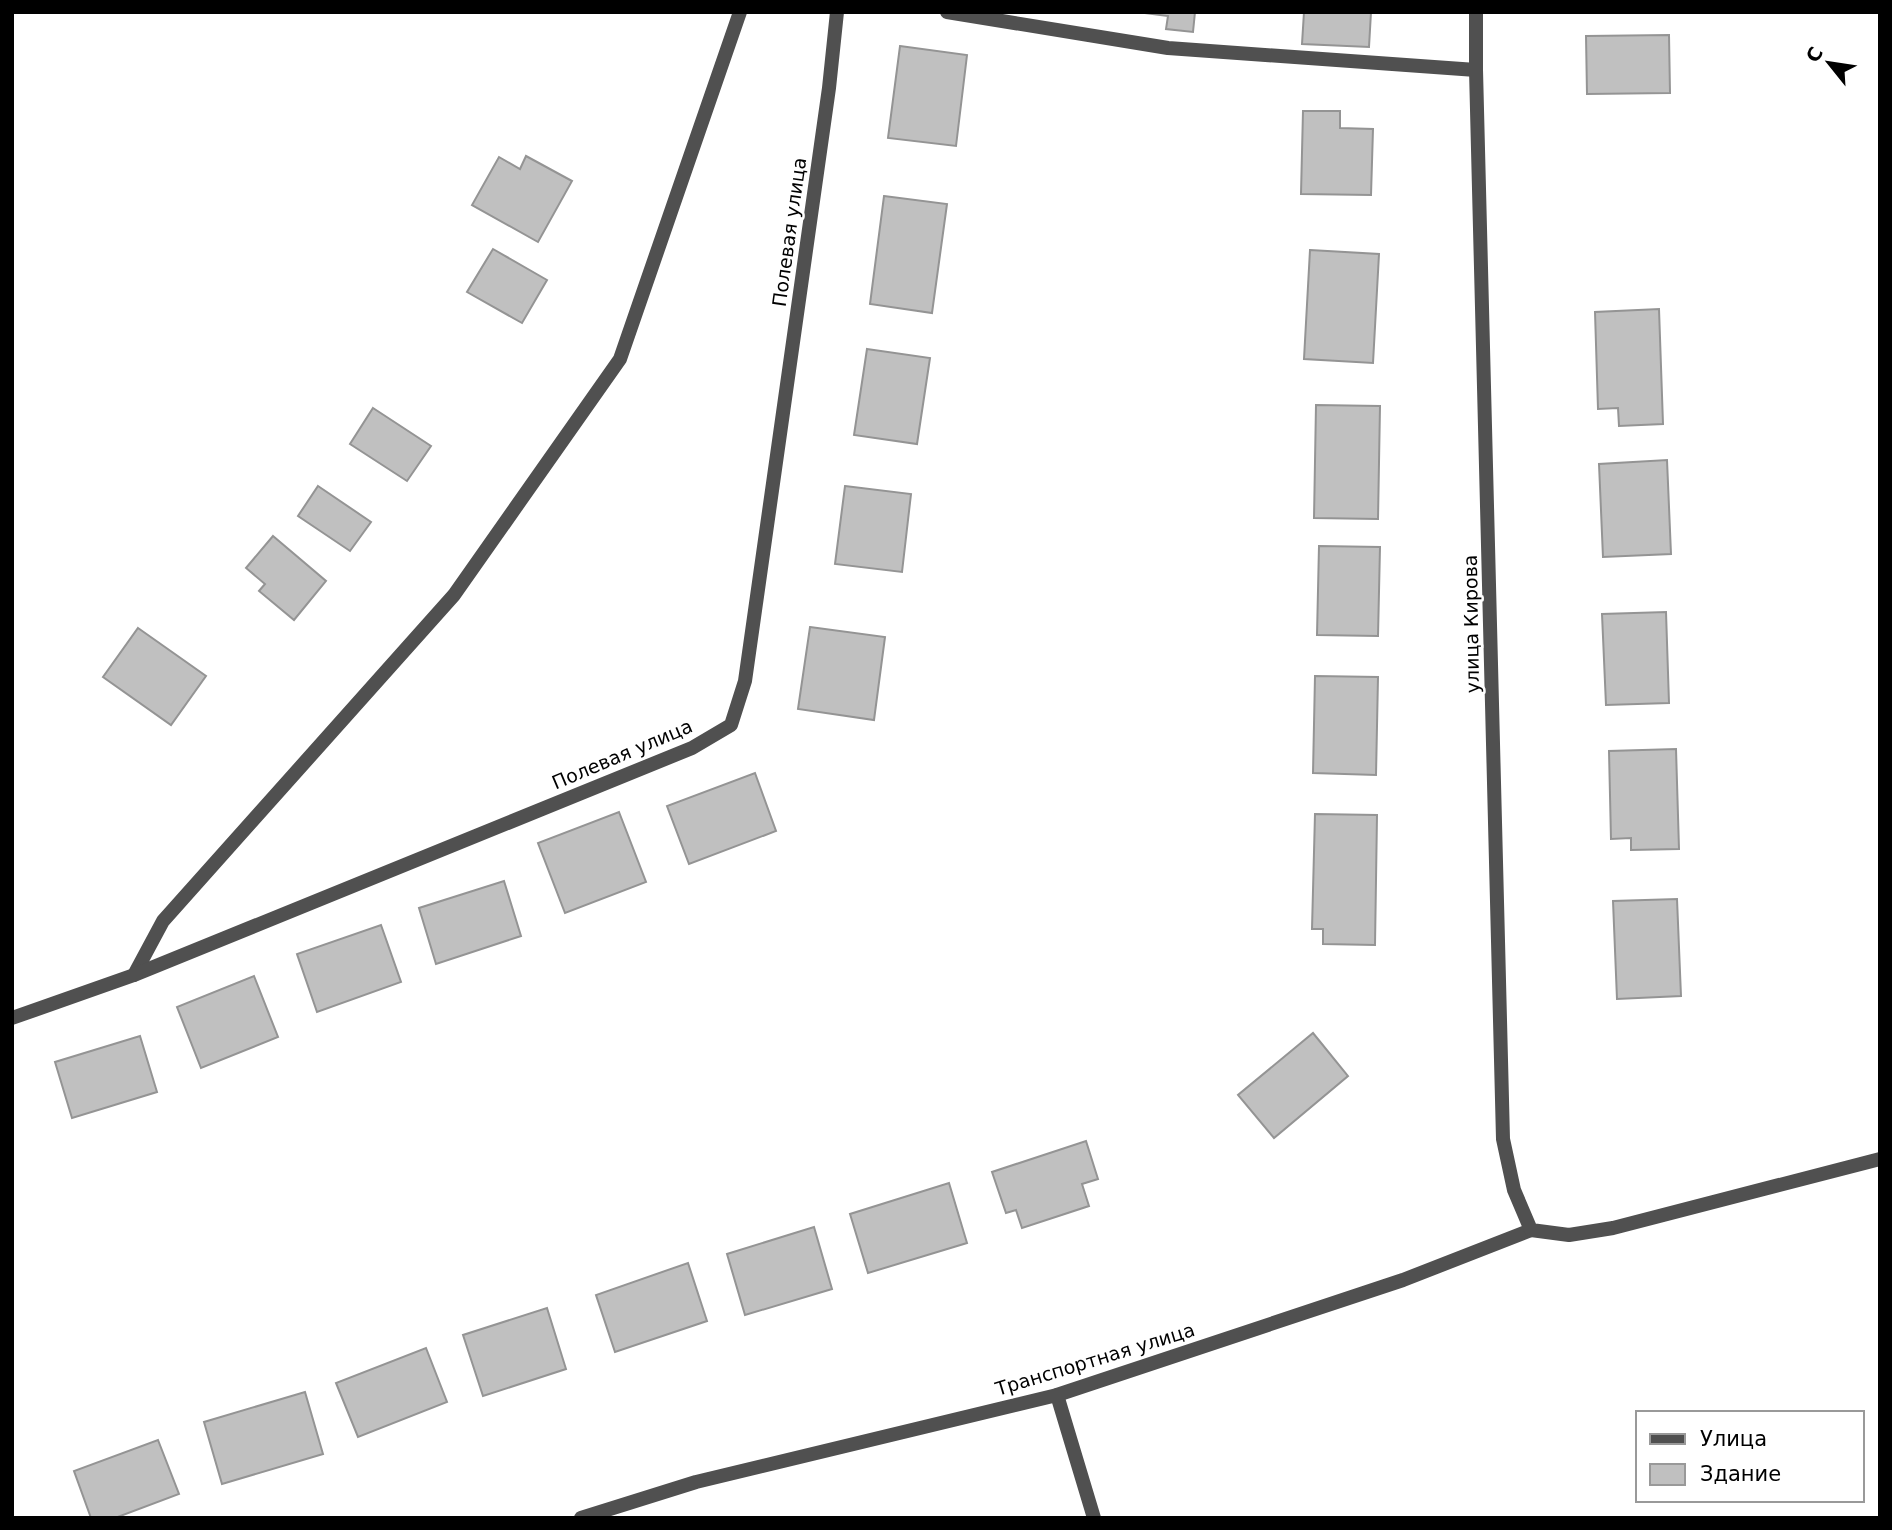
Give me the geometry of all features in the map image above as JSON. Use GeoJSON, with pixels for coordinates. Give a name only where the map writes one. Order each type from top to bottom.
{"type":"FeatureCollection","features":[{"type":"Feature","properties":{"kind":"street"},"geometry":{"type":"LineString","coordinates":[[134,975],[163,921],[454,595],[620,359],[740,12]]}},
{"type":"Feature","properties":{"kind":"street","name":"Полевая улица"},"geometry":{"type":"LineString","coordinates":[[12,1018],[134,975],[692,748],[731,726],[745,681],[829,88],[837,12]]}},
{"type":"Feature","properties":{"kind":"street"},"geometry":{"type":"LineString","coordinates":[[947,12],[1168,48],[1476,70]]}},
{"type":"Feature","properties":{"kind":"street","name":"улица Кирова"},"geometry":{"type":"LineString","coordinates":[[1476,12],[1503,1139],[1514,1190],[1531,1230]]}},
{"type":"Feature","properties":{"kind":"street"},"geometry":{"type":"LineString","coordinates":[[1531,1230],[1569,1234],[1613,1228],[1880,1159]]}},
{"type":"Feature","properties":{"kind":"street","name":"Транспортная улица"},"geometry":{"type":"LineString","coordinates":[[581,1518],[696,1482],[1057,1395],[1403,1280],[1531,1230]]}},
{"type":"Feature","properties":{"kind":"street"},"geometry":{"type":"LineString","coordinates":[[1057,1395],[1094,1518]]}},
{"type":"Feature","properties":{"kind":"building"},"geometry":{"type":"Polygon","coordinates":[[[1137,12],[1195,12],[1193,32],[1166,29],[1168,16],[1137,12]]]}},
{"type":"Feature","properties":{"kind":"building"},"geometry":{"type":"Polygon","coordinates":[[[1304,12],[1371,12],[1369,47],[1302,44],[1304,12]]]}},
{"type":"Feature","properties":{"kind":"building"},"geometry":{"type":"Polygon","coordinates":[[[1669,35],[1670,93],[1587,94],[1586,36],[1669,35]]]}},
{"type":"Feature","properties":{"kind":"building"},"geometry":{"type":"Polygon","coordinates":[[[900,46],[967,55],[956,146],[888,138],[900,46]]]}},
{"type":"Feature","properties":{"kind":"building"},"geometry":{"type":"Polygon","coordinates":[[[1303,111],[1340,111],[1340,128],[1373,129],[1371,195],[1301,194],[1303,111]]]}},
{"type":"Feature","properties":{"kind":"building"},"geometry":{"type":"Polygon","coordinates":[[[526,156],[572,181],[538,242],[472,205],[499,157],[520,169],[526,156]]]}},
{"type":"Feature","properties":{"kind":"building"},"geometry":{"type":"Polygon","coordinates":[[[884,196],[947,204],[932,313],[870,304],[884,196]]]}},
{"type":"Feature","properties":{"kind":"building"},"geometry":{"type":"Polygon","coordinates":[[[493,249],[547,280],[522,323],[467,292],[493,249]]]}},
{"type":"Feature","properties":{"kind":"building"},"geometry":{"type":"Polygon","coordinates":[[[1310,250],[1379,254],[1373,363],[1304,359],[1310,250]]]}},
{"type":"Feature","properties":{"kind":"building"},"geometry":{"type":"Polygon","coordinates":[[[1659,309],[1663,424],[1619,426],[1618,408],[1598,409],[1595,312],[1659,309]]]}},
{"type":"Feature","properties":{"kind":"building"},"geometry":{"type":"Polygon","coordinates":[[[867,349],[930,358],[917,444],[854,435],[867,349]]]}},
{"type":"Feature","properties":{"kind":"building"},"geometry":{"type":"Polygon","coordinates":[[[1316,405],[1380,406],[1378,519],[1314,518],[1316,405]]]}},
{"type":"Feature","properties":{"kind":"building"},"geometry":{"type":"Polygon","coordinates":[[[373,408],[431,446],[407,481],[350,444],[373,408]]]}},
{"type":"Feature","properties":{"kind":"building"},"geometry":{"type":"Polygon","coordinates":[[[1667,460],[1671,554],[1603,557],[1599,464],[1667,460]]]}},
{"type":"Feature","properties":{"kind":"building"},"geometry":{"type":"Polygon","coordinates":[[[318,486],[371,522],[350,551],[298,516],[318,486]]]}},
{"type":"Feature","properties":{"kind":"building"},"geometry":{"type":"Polygon","coordinates":[[[845,486],[911,494],[902,572],[835,564],[845,486]]]}},
{"type":"Feature","properties":{"kind":"building"},"geometry":{"type":"Polygon","coordinates":[[[273,536],[326,581],[294,620],[259,591],[265,584],[246,568],[273,536]]]}},
{"type":"Feature","properties":{"kind":"building"},"geometry":{"type":"Polygon","coordinates":[[[1319,546],[1380,547],[1378,636],[1317,635],[1319,546]]]}},
{"type":"Feature","properties":{"kind":"building"},"geometry":{"type":"Polygon","coordinates":[[[1666,612],[1669,703],[1606,705],[1602,614],[1666,612]]]}},
{"type":"Feature","properties":{"kind":"building"},"geometry":{"type":"Polygon","coordinates":[[[810,627],[885,637],[874,720],[798,709],[810,627]]]}},
{"type":"Feature","properties":{"kind":"building"},"geometry":{"type":"Polygon","coordinates":[[[138,628],[206,676],[171,725],[103,677],[138,628]]]}},
{"type":"Feature","properties":{"kind":"building"},"geometry":{"type":"Polygon","coordinates":[[[1315,676],[1378,677],[1376,775],[1313,773],[1315,676]]]}},
{"type":"Feature","properties":{"kind":"building"},"geometry":{"type":"Polygon","coordinates":[[[1676,749],[1679,849],[1631,850],[1631,838],[1611,839],[1609,751],[1676,749]]]}},
{"type":"Feature","properties":{"kind":"building"},"geometry":{"type":"Polygon","coordinates":[[[755,773],[776,831],[689,864],[667,806],[755,773]]]}},
{"type":"Feature","properties":{"kind":"building"},"geometry":{"type":"Polygon","coordinates":[[[619,812],[646,882],[565,913],[538,843],[619,812]]]}},
{"type":"Feature","properties":{"kind":"building"},"geometry":{"type":"Polygon","coordinates":[[[1315,814],[1377,815],[1375,945],[1323,944],[1323,929],[1312,929],[1315,814]]]}},
{"type":"Feature","properties":{"kind":"building"},"geometry":{"type":"Polygon","coordinates":[[[504,881],[521,936],[436,964],[419,908],[504,881]]]}},
{"type":"Feature","properties":{"kind":"building"},"geometry":{"type":"Polygon","coordinates":[[[1677,899],[1681,996],[1617,999],[1613,901],[1677,899]]]}},
{"type":"Feature","properties":{"kind":"building"},"geometry":{"type":"Polygon","coordinates":[[[381,925],[401,982],[317,1012],[297,954],[381,925]]]}},
{"type":"Feature","properties":{"kind":"building"},"geometry":{"type":"Polygon","coordinates":[[[254,976],[278,1037],[201,1068],[177,1007],[254,976]]]}},
{"type":"Feature","properties":{"kind":"building"},"geometry":{"type":"Polygon","coordinates":[[[1313,1033],[1348,1076],[1274,1138],[1238,1095],[1313,1033]]]}},
{"type":"Feature","properties":{"kind":"building"},"geometry":{"type":"Polygon","coordinates":[[[140,1036],[157,1092],[72,1118],[55,1062],[140,1036]]]}},
{"type":"Feature","properties":{"kind":"building"},"geometry":{"type":"Polygon","coordinates":[[[1086,1141],[1098,1179],[1082,1184],[1089,1206],[1022,1228],[1016,1210],[1006,1213],[992,1172],[1086,1141]]]}},
{"type":"Feature","properties":{"kind":"building"},"geometry":{"type":"Polygon","coordinates":[[[949,1183],[967,1243],[868,1273],[850,1214],[949,1183]]]}},
{"type":"Feature","properties":{"kind":"building"},"geometry":{"type":"Polygon","coordinates":[[[814,1227],[832,1289],[745,1315],[727,1254],[814,1227]]]}},
{"type":"Feature","properties":{"kind":"building"},"geometry":{"type":"Polygon","coordinates":[[[688,1263],[707,1321],[615,1352],[596,1295],[688,1263]]]}},
{"type":"Feature","properties":{"kind":"building"},"geometry":{"type":"Polygon","coordinates":[[[547,1308],[566,1369],[483,1396],[463,1335],[547,1308]]]}},
{"type":"Feature","properties":{"kind":"building"},"geometry":{"type":"Polygon","coordinates":[[[426,1348],[447,1402],[358,1437],[336,1383],[426,1348]]]}},
{"type":"Feature","properties":{"kind":"building"},"geometry":{"type":"Polygon","coordinates":[[[305,1392],[323,1454],[222,1484],[204,1422],[305,1392]]]}},
{"type":"Feature","properties":{"kind":"building"},"geometry":{"type":"Polygon","coordinates":[[[158,1440],[179,1494],[115,1518],[91,1518],[74,1471],[158,1440]]]}}]}
